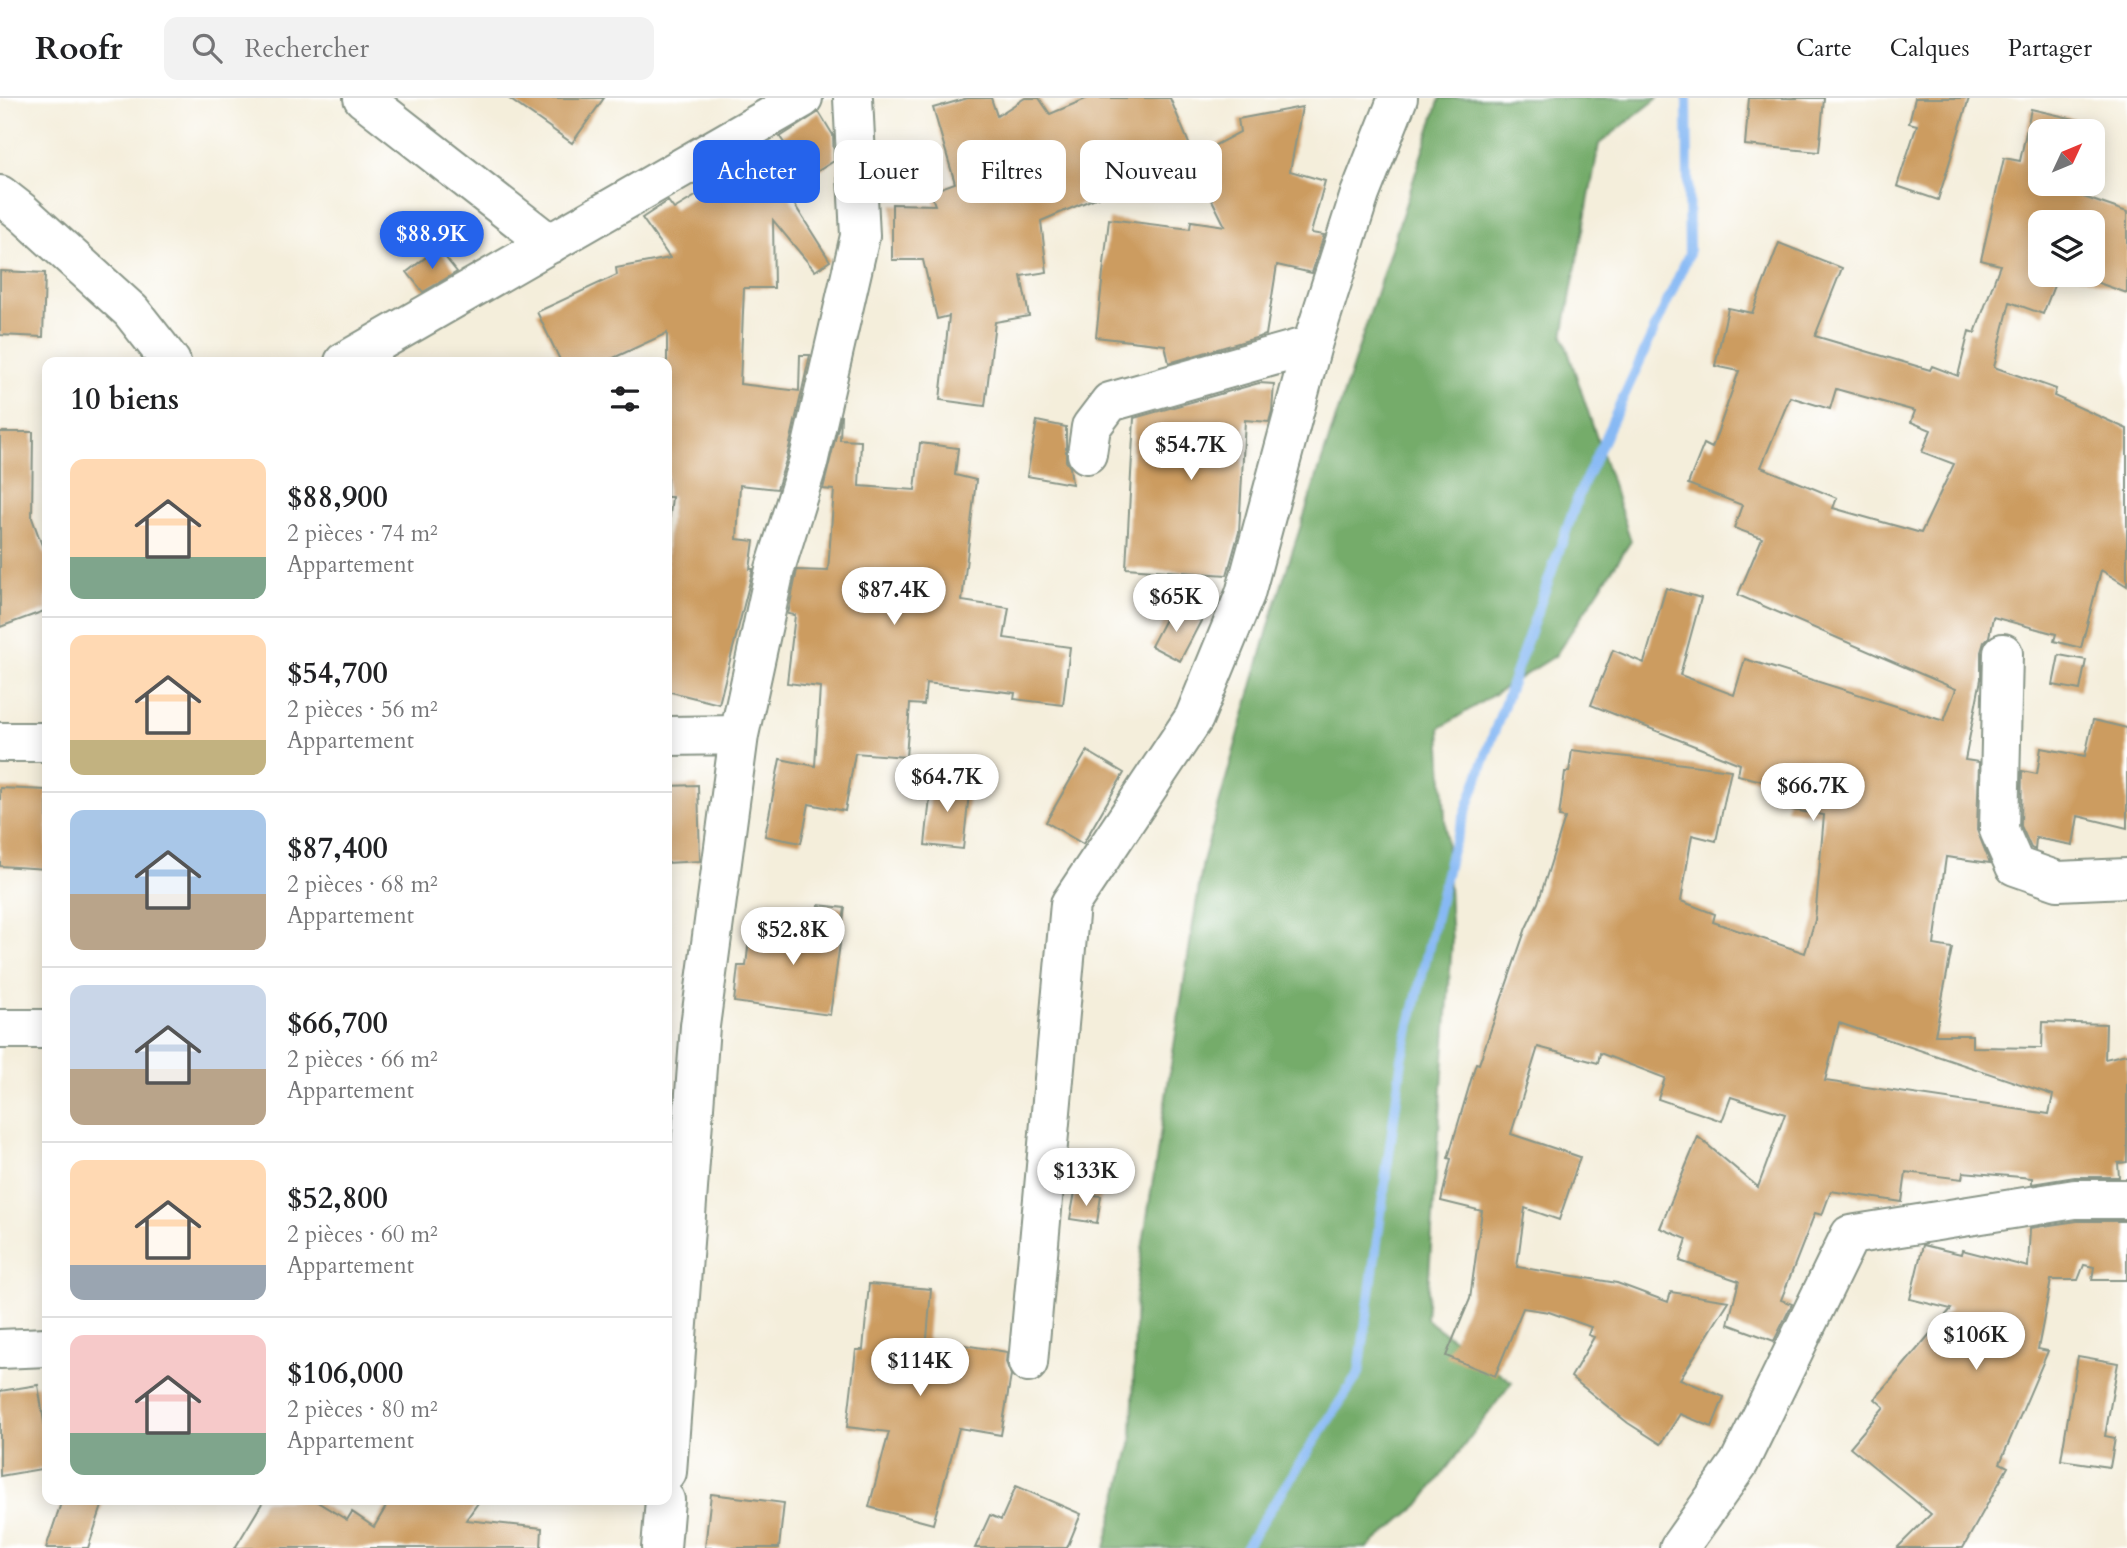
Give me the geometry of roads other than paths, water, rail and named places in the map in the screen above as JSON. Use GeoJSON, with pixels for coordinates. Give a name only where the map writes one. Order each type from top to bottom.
{"type":"FeatureCollection","features":[{"type":"Feature","properties":{"kind":"street"},"geometry":{"type":"LineString","coordinates":[[363,98],[550,244]]}},
{"type":"Feature","properties":{"kind":"street"},"geometry":{"type":"LineString","coordinates":[[353,357],[803,98]]}},
{"type":"Feature","properties":{"kind":"street"},"geometry":{"type":"LineString","coordinates":[[672,1333],[683,1026],[739,735],[775,569],[808,463],[860,236],[853,98]]}},
{"type":"Feature","properties":{"kind":"street"},"geometry":{"type":"LineString","coordinates":[[1028,1363],[1070,904],[1194,718],[1245,594],[1312,345],[1360,194],[1398,98]]}},
{"type":"Feature","properties":{"kind":"street"},"geometry":{"type":"LineString","coordinates":[[0,195],[131,311],[167,357]]}},
{"type":"Feature","properties":{"kind":"street"},"geometry":{"type":"LineString","coordinates":[[1087,454],[1091,427],[1110,402],[1312,345]]}},
{"type":"Feature","properties":{"kind":"street"},"geometry":{"type":"LineString","coordinates":[[2003,653],[1999,830],[2015,866],[2058,881],[2127,878]]}},
{"type":"Feature","properties":{"kind":"street"},"geometry":{"type":"LineString","coordinates":[[672,736],[739,735]]}},
{"type":"Feature","properties":{"kind":"street"},"geometry":{"type":"LineString","coordinates":[[0,742],[42,742]]}},
{"type":"Feature","properties":{"kind":"street"},"geometry":{"type":"LineString","coordinates":[[0,1029],[42,1029]]}},
{"type":"Feature","properties":{"kind":"street"},"geometry":{"type":"LineString","coordinates":[[1679,1548],[1740,1463],[1850,1235],[2075,1199],[2127,1199]]}},
{"type":"Feature","properties":{"kind":"street"},"geometry":{"type":"LineString","coordinates":[[0,1349],[42,1348]]}},
{"type":"Feature","properties":{"kind":"street"},"geometry":{"type":"LineString","coordinates":[[661,1548],[665,1505]]}},
{"type":"Feature","properties":{"kind":"waterway"},"geometry":{"type":"LineString","coordinates":[[1245,1548],[1359,1373],[1402,1059],[1451,853],[1580,492],[1689,254],[1687,98]]}}]}
